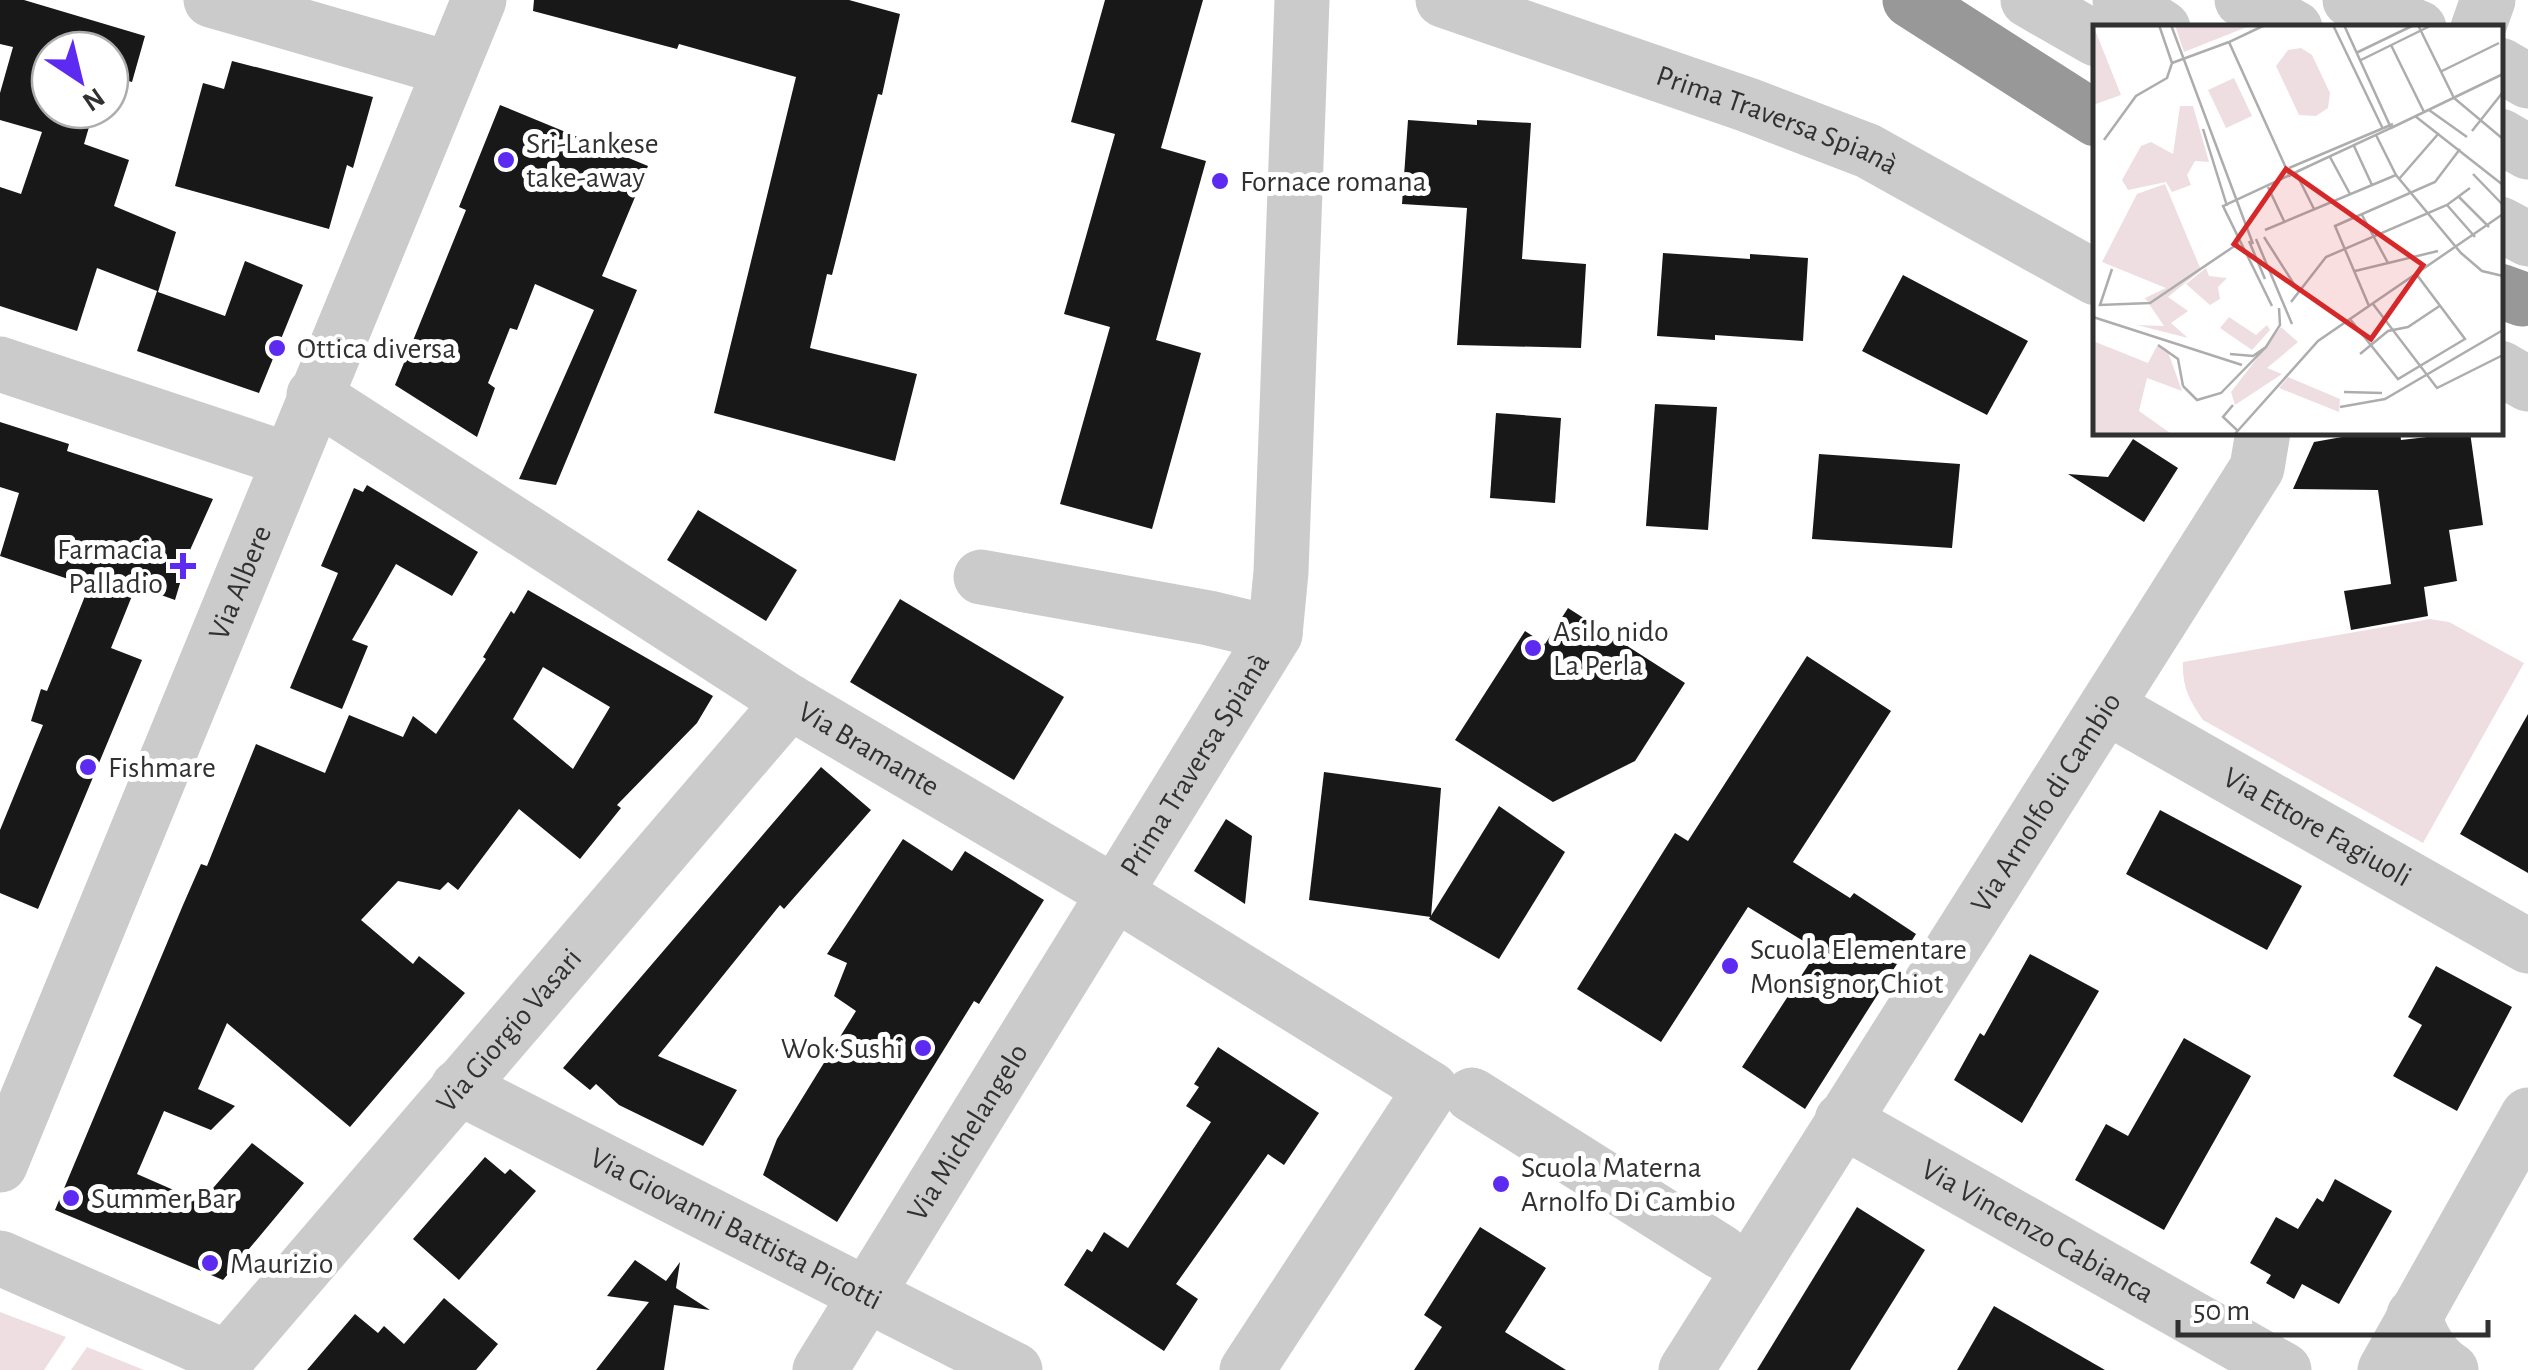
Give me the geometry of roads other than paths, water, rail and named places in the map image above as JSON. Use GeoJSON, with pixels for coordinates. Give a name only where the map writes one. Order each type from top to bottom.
{"type":"FeatureCollection","features":[{"type":"Feature","properties":{"kind":"highway"},"geometry":{"type":"LineString","coordinates":[[1910,0],[2093,117]]}},
{"type":"Feature","properties":{"kind":"highway"},"geometry":{"type":"LineString","coordinates":[[1931,0],[2093,87]]}},
{"type":"Feature","properties":{"kind":"street"},"geometry":{"type":"LineString","coordinates":[[211,0],[450,68]]}},
{"type":"Feature","properties":{"kind":"street","name":"Via Albere"},"geometry":{"type":"LineString","coordinates":[[0,1165],[314,395],[480,0]]}},
{"type":"Feature","properties":{"kind":"street","name":"Prima Traversa Spianà"},"geometry":{"type":"LineString","coordinates":[[1115,893],[1275,634],[1281,572],[1302,0]]}},
{"type":"Feature","properties":{"kind":"street","name":"Prima Traversa Spianà"},"geometry":{"type":"LineString","coordinates":[[1444,0],[1748,105],[1868,151],[2093,276]]}},
{"type":"Feature","properties":{"kind":"street"},"geometry":{"type":"LineString","coordinates":[[2028,0],[2093,37]]}},
{"type":"Feature","properties":{"kind":"street"},"geometry":{"type":"LineString","coordinates":[[2120,0],[2158,25]]}},
{"type":"Feature","properties":{"kind":"street"},"geometry":{"type":"LineString","coordinates":[[2242,0],[2290,25]]}},
{"type":"Feature","properties":{"kind":"street"},"geometry":{"type":"LineString","coordinates":[[2350,0],[2411,25]]}},
{"type":"Feature","properties":{"kind":"street"},"geometry":{"type":"LineString","coordinates":[[2479,25],[2488,0]]}},
{"type":"Feature","properties":{"kind":"street"},"geometry":{"type":"LineString","coordinates":[[2503,66],[2528,82]]}},
{"type":"Feature","properties":{"kind":"street"},"geometry":{"type":"LineString","coordinates":[[2503,138],[2528,152]]}},
{"type":"Feature","properties":{"kind":"street"},"geometry":{"type":"LineString","coordinates":[[2503,226],[2528,239]]}},
{"type":"Feature","properties":{"kind":"street"},"geometry":{"type":"LineString","coordinates":[[0,364],[288,460]]}},
{"type":"Feature","properties":{"kind":"street"},"geometry":{"type":"LineString","coordinates":[[2503,370],[2528,384]]}},
{"type":"Feature","properties":{"kind":"street","name":"Via Bramante"},"geometry":{"type":"LineString","coordinates":[[314,395],[790,702],[1721,1252]]}},
{"type":"Feature","properties":{"kind":"street","name":"Via Arnolfo di Cambio"},"geometry":{"type":"LineString","coordinates":[[1686,1370],[2258,468],[2263,435]]}},
{"type":"Feature","properties":{"kind":"street","name":"Prima Traversa Spianà"},"geometry":{"type":"LineString","coordinates":[[981,577],[1209,618],[1275,634]]}},
{"type":"Feature","properties":{"kind":"street","name":"Via Giorgio Vasari"},"geometry":{"type":"LineString","coordinates":[[0,1258],[222,1364],[790,702]]}},
{"type":"Feature","properties":{"kind":"street","name":"Via Ettore Fagiuoli"},"geometry":{"type":"LineString","coordinates":[[2107,707],[2528,946]]}},
{"type":"Feature","properties":{"kind":"street","name":"Via Michelangelo"},"geometry":{"type":"LineString","coordinates":[[820,1370],[1115,893]]}},
{"type":"Feature","properties":{"kind":"street","name":"Via Giovanni Battista Picotti"},"geometry":{"type":"LineString","coordinates":[[458,1087],[1016,1370]]}},
{"type":"Feature","properties":{"kind":"street"},"geometry":{"type":"LineString","coordinates":[[1247,1370],[1451,1092]]}},
{"type":"Feature","properties":{"kind":"street"},"geometry":{"type":"LineString","coordinates":[[2385,1370],[2528,1116]]}},
{"type":"Feature","properties":{"kind":"street","name":"Via Vincenzo Cabianca"},"geometry":{"type":"LineString","coordinates":[[1842,1120],[2284,1370]]}},
{"type":"Feature","properties":{"kind":"street"},"geometry":{"type":"LineString","coordinates":[[2414,1315],[2420,1334],[2442,1365],[2451,1370]]}},
{"type":"Feature","properties":{"kind":"place","name":"Sri-Lankese take-away"},"geometry":{"type":"Point","coordinates":[506,160]}},
{"type":"Feature","properties":{"kind":"place","name":"Fornace romana"},"geometry":{"type":"Point","coordinates":[1220,181]}},
{"type":"Feature","properties":{"kind":"place","name":"Ottica diversa"},"geometry":{"type":"Point","coordinates":[277,348]}},
{"type":"Feature","properties":{"kind":"place","name":"Farmacia Palladio"},"geometry":{"type":"Point","coordinates":[183,566]}},
{"type":"Feature","properties":{"kind":"place","name":"Asilo nido La Perla"},"geometry":{"type":"Point","coordinates":[1533,648]}},
{"type":"Feature","properties":{"kind":"place","name":"Fishmare"},"geometry":{"type":"Point","coordinates":[88,767]}},
{"type":"Feature","properties":{"kind":"place","name":"Scuola Elementare Monsignor Chiot"},"geometry":{"type":"Point","coordinates":[1730,966]}},
{"type":"Feature","properties":{"kind":"place","name":"Wok Sushi"},"geometry":{"type":"Point","coordinates":[923,1048]}},
{"type":"Feature","properties":{"kind":"place","name":"Scuola Materna Arnolfo Di Cambio"},"geometry":{"type":"Point","coordinates":[1501,1184]}},
{"type":"Feature","properties":{"kind":"place","name":"Summer Bar"},"geometry":{"type":"Point","coordinates":[71,1198]}},
{"type":"Feature","properties":{"kind":"place","name":"Maurizio"},"geometry":{"type":"Point","coordinates":[210,1263]}}]}
